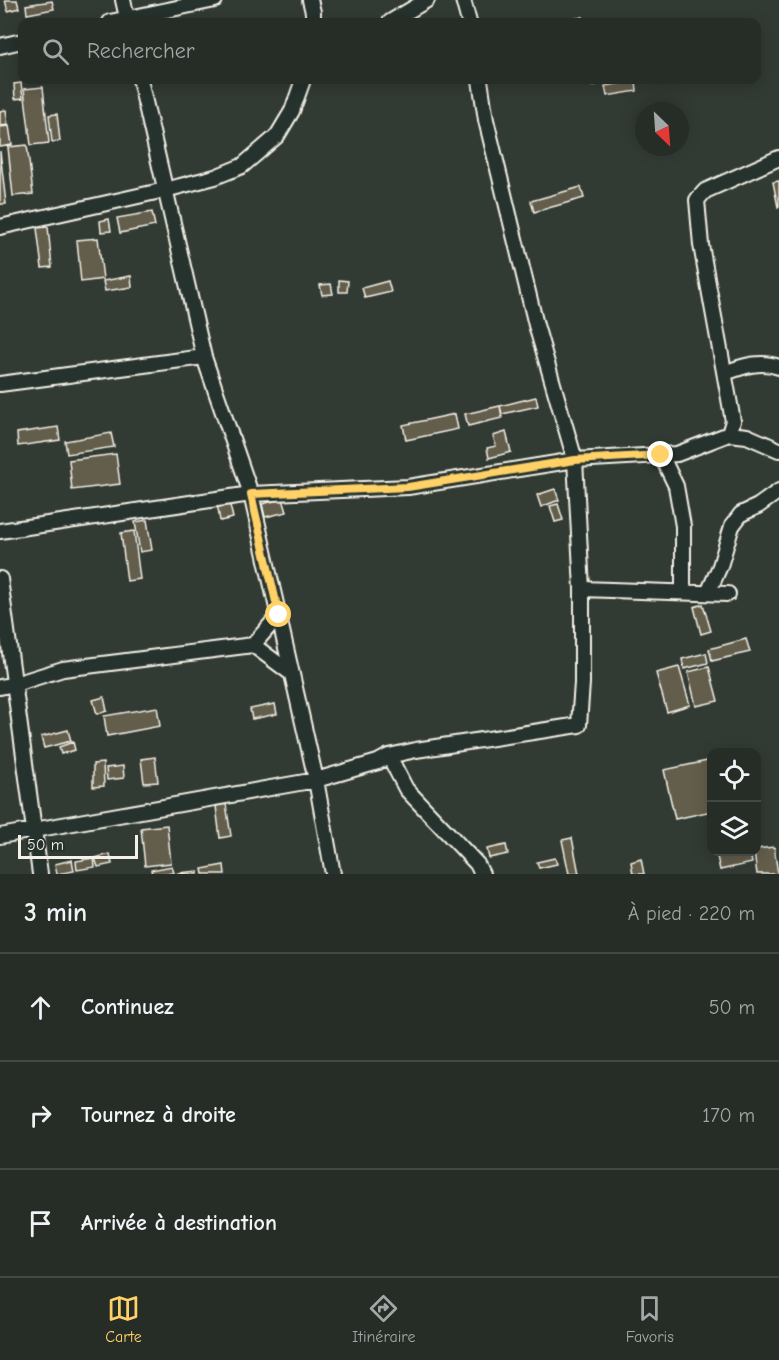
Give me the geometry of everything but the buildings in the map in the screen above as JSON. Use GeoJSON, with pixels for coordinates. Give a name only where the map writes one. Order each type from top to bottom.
{"type":"FeatureCollection","features":[{"type":"Feature","properties":{"kind":"street"},"geometry":{"type":"LineString","coordinates":[[123,0],[126,18]]}},
{"type":"Feature","properties":{"kind":"street"},"geometry":{"type":"LineString","coordinates":[[140,18],[215,0]]}},
{"type":"Feature","properties":{"kind":"street"},"geometry":{"type":"LineString","coordinates":[[310,0],[313,18]]}},
{"type":"Feature","properties":{"kind":"street"},"geometry":{"type":"LineString","coordinates":[[397,18],[428,0]]}},
{"type":"Feature","properties":{"kind":"street"},"geometry":{"type":"LineString","coordinates":[[463,0],[469,18]]}},
{"type":"Feature","properties":{"kind":"street"},"geometry":{"type":"LineString","coordinates":[[0,46],[18,42]]}},
{"type":"Feature","properties":{"kind":"street"},"geometry":{"type":"LineString","coordinates":[[141,84],[204,357],[251,494],[316,780],[333,874]]}},
{"type":"Feature","properties":{"kind":"street"},"geometry":{"type":"LineString","coordinates":[[0,227],[165,190],[215,177],[242,166],[278,136],[292,111],[302,84]]}},
{"type":"Feature","properties":{"kind":"street"},"geometry":{"type":"LineString","coordinates":[[0,836],[316,780],[378,762],[388,756],[579,724],[582,683],[582,589],[575,460],[536,326],[486,120],[481,84]]}},
{"type":"Feature","properties":{"kind":"street"},"geometry":{"type":"LineString","coordinates":[[729,434],[733,421],[701,245],[697,200],[705,191],[779,158]]}},
{"type":"Feature","properties":{"kind":"street"},"geometry":{"type":"LineString","coordinates":[[0,384],[204,357]]}},
{"type":"Feature","properties":{"kind":"street"},"geometry":{"type":"LineString","coordinates":[[725,373],[739,367],[768,363],[779,368]]}},
{"type":"Feature","properties":{"kind":"street"},"geometry":{"type":"LineString","coordinates":[[0,531],[251,494],[408,487],[575,460],[677,454],[729,434],[747,436],[779,450]]}},
{"type":"Feature","properties":{"kind":"street"},"geometry":{"type":"LineString","coordinates":[[661,455],[676,486],[683,525],[683,592]]}},
{"type":"Feature","properties":{"kind":"street"},"geometry":{"type":"LineString","coordinates":[[708,593],[720,566],[732,526],[741,514],[758,506],[779,490]]}},
{"type":"Feature","properties":{"kind":"street"},"geometry":{"type":"LineString","coordinates":[[0,579],[40,874]]}},
{"type":"Feature","properties":{"kind":"street"},"geometry":{"type":"LineString","coordinates":[[582,589],[728,594]]}},
{"type":"Feature","properties":{"kind":"street"},"geometry":{"type":"LineString","coordinates":[[0,687],[63,669],[253,645],[279,615]]}},
{"type":"Feature","properties":{"kind":"street"},"geometry":{"type":"LineString","coordinates":[[253,645],[292,674]]}},
{"type":"Feature","properties":{"kind":"street"},"geometry":{"type":"LineString","coordinates":[[388,756],[406,789],[469,855],[482,874]]}},
{"type":"Feature","properties":{"kind":"route"},"geometry":{"type":"LineString","coordinates":[[279,615],[251,494],[408,487],[575,460],[661,455]]}}]}
